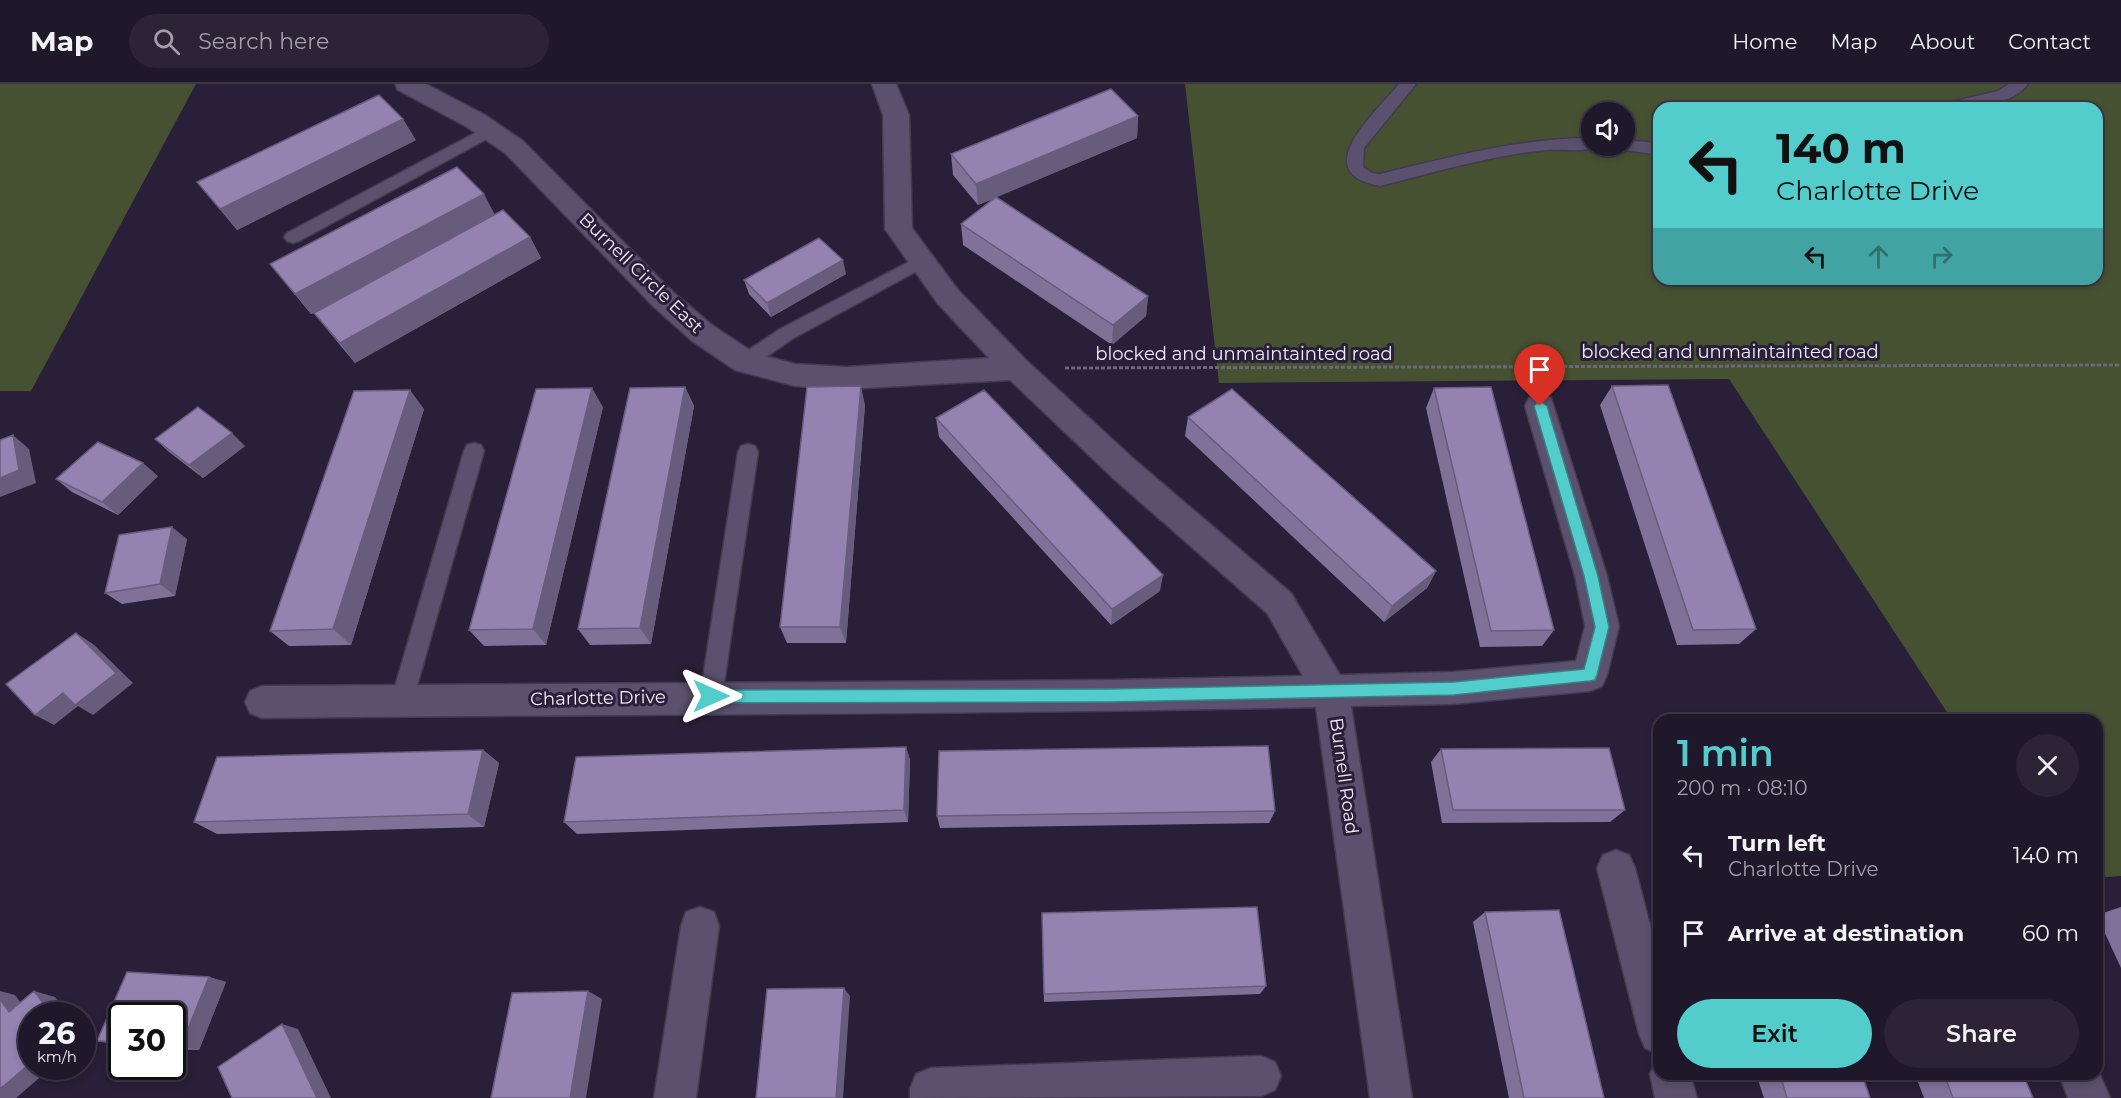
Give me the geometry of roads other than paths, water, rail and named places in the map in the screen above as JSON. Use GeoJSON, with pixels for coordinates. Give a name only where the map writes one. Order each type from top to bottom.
{"type":"FeatureCollection","features":[{"type":"Feature","properties":{"kind":"street","name":"Burnell Circle East"},"geometry":{"type":"LineString","coordinates":[[407,84],[490,130],[514,147],[664,300],[702,333],[745,362],[795,375],[847,378],[1016,368]]}},
{"type":"Feature","properties":{"kind":"street","name":"Burnell Road"},"geometry":{"type":"LineString","coordinates":[[884,84],[896,115],[900,229],[948,297],[1016,368],[1125,470],[1279,603],[1331,691],[1391,1098]]}},
{"type":"Feature","properties":{"kind":"street","name":"Charlotte Drive"},"geometry":{"type":"LineString","coordinates":[[262,702],[711,696],[1109,696],[1454,688],[1590,675],[1602,627],[1591,576],[1540,406]]}},
{"type":"Feature","properties":{"kind":"street"},"geometry":{"type":"LineString","coordinates":[[1616,868],[1653,1011]]}},
{"type":"Feature","properties":{"kind":"street"},"geometry":{"type":"LineString","coordinates":[[675,1098],[700,926]]}},
{"type":"Feature","properties":{"kind":"street"},"geometry":{"type":"LineString","coordinates":[[931,1098],[931,1089],[1261,1076]]}},
{"type":"Feature","properties":{"kind":"street"},"geometry":{"type":"LineString","coordinates":[[1672,1080],[1676,1098]]}},
{"type":"Feature","properties":{"kind":"street"},"geometry":{"type":"LineString","coordinates":[[2082,1080],[2090,1098]]}},
{"type":"Feature","properties":{"kind":"lane"},"geometry":{"type":"LineString","coordinates":[[1408,84],[1356,147],[1354,157],[1357,171],[1365,177],[1380,180],[1490,155],[1581,144]]}},
{"type":"Feature","properties":{"kind":"lane"},"geometry":{"type":"LineString","coordinates":[[1973,102],[2003,95],[2020,84]]}},
{"type":"Feature","properties":{"kind":"lane"},"geometry":{"type":"LineString","coordinates":[[294,237],[490,130]]}},
{"type":"Feature","properties":{"kind":"lane"},"geometry":{"type":"LineString","coordinates":[[1635,146],[1653,148]]}},
{"type":"Feature","properties":{"kind":"lane"},"geometry":{"type":"LineString","coordinates":[[745,362],[786,334],[922,261]]}},
{"type":"Feature","properties":{"kind":"lane"},"geometry":{"type":"LineString","coordinates":[[402,700],[474,450]]}},
{"type":"Feature","properties":{"kind":"lane"},"geometry":{"type":"LineString","coordinates":[[711,696],[748,452]]}}]}
